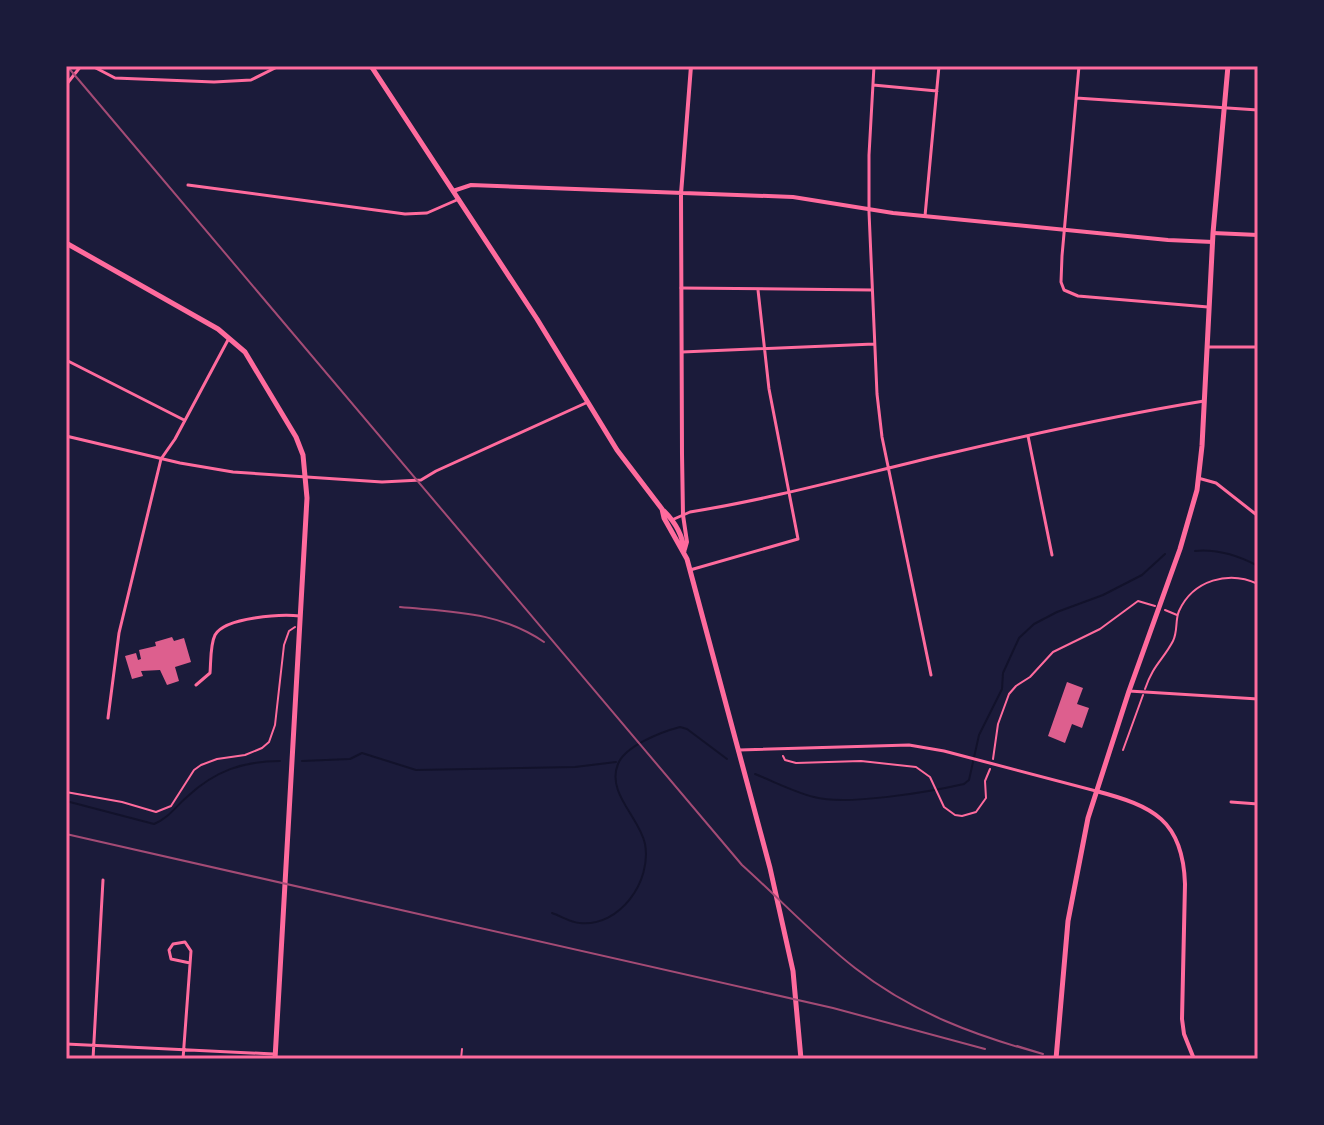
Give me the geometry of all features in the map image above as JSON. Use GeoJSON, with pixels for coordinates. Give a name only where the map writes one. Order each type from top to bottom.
{"type":"FeatureCollection","features":[{"type":"Feature","properties":{"kind":"main road"},"geometry":{"type":"LineString","coordinates":[[371,66],[625,462],[683,541],[788,941],[801,1059]]}},
{"type":"Feature","properties":{"kind":"main road"},"geometry":{"type":"LineString","coordinates":[[1056,1059],[1068,921],[1083,840],[1129,691],[1184,538],[1198,478],[1213,233],[1228,66]]}},
{"type":"Feature","properties":{"kind":"main road"},"geometry":{"type":"LineString","coordinates":[[66,243],[230,337],[253,364],[296,437],[303,455],[306,478],[300,616],[276,1057]]}},
{"type":"Feature","properties":{"kind":"street"},"geometry":{"type":"LineString","coordinates":[[66,85],[81,66]]}},
{"type":"Feature","properties":{"kind":"street"},"geometry":{"type":"LineString","coordinates":[[92,66],[115,78],[199,82],[251,80],[279,66]]}},
{"type":"Feature","properties":{"kind":"street"},"geometry":{"type":"LineString","coordinates":[[684,552],[687,542],[683,515],[681,194],[691,66]]}},
{"type":"Feature","properties":{"kind":"street"},"geometry":{"type":"LineString","coordinates":[[874,66],[869,209],[874,344],[882,437],[931,675]]}},
{"type":"Feature","properties":{"kind":"street"},"geometry":{"type":"LineString","coordinates":[[925,216],[939,66]]}},
{"type":"Feature","properties":{"kind":"street"},"geometry":{"type":"LineString","coordinates":[[1079,66],[1064,231],[1061,282],[1064,290],[1078,296],[1209,308]]}},
{"type":"Feature","properties":{"kind":"street"},"geometry":{"type":"LineString","coordinates":[[873,85],[937,91]]}},
{"type":"Feature","properties":{"kind":"street"},"geometry":{"type":"LineString","coordinates":[[1076,98],[1258,110]]}},
{"type":"Feature","properties":{"kind":"street"},"geometry":{"type":"LineString","coordinates":[[188,185],[405,214],[427,213],[459,199]]}},
{"type":"Feature","properties":{"kind":"street"},"geometry":{"type":"LineString","coordinates":[[453,191],[471,185],[793,197],[869,209],[1064,231],[1213,242]]}},
{"type":"Feature","properties":{"kind":"street"},"geometry":{"type":"LineString","coordinates":[[1213,233],[1258,235]]}},
{"type":"Feature","properties":{"kind":"street"},"geometry":{"type":"LineString","coordinates":[[681,288],[872,290]]}},
{"type":"Feature","properties":{"kind":"street"},"geometry":{"type":"LineString","coordinates":[[690,570],[797,541],[799,537],[763,349],[758,290]]}},
{"type":"Feature","properties":{"kind":"street"},"geometry":{"type":"LineString","coordinates":[[108,718],[119,633],[161,459],[230,337]]}},
{"type":"Feature","properties":{"kind":"street"},"geometry":{"type":"LineString","coordinates":[[682,352],[874,344]]}},
{"type":"Feature","properties":{"kind":"street"},"geometry":{"type":"LineString","coordinates":[[1207,347],[1258,347]]}},
{"type":"Feature","properties":{"kind":"street"},"geometry":{"type":"LineString","coordinates":[[66,360],[184,420]]}},
{"type":"Feature","properties":{"kind":"street"},"geometry":{"type":"LineString","coordinates":[[670,522],[683,515],[1028,436],[1204,401]]}},
{"type":"Feature","properties":{"kind":"street"},"geometry":{"type":"LineString","coordinates":[[66,436],[161,459],[233,472],[382,482],[421,480],[588,402]]}},
{"type":"Feature","properties":{"kind":"street"},"geometry":{"type":"LineString","coordinates":[[1028,436],[1052,555]]}},
{"type":"Feature","properties":{"kind":"street"},"geometry":{"type":"LineString","coordinates":[[1198,478],[1216,483],[1258,516]]}},
{"type":"Feature","properties":{"kind":"street"},"geometry":{"type":"LineString","coordinates":[[196,685],[210,673],[214,639],[221,629],[268,615],[300,616]]}},
{"type":"Feature","properties":{"kind":"street"},"geometry":{"type":"LineString","coordinates":[[1129,691],[1258,699]]}},
{"type":"Feature","properties":{"kind":"street"},"geometry":{"type":"LineString","coordinates":[[739,750],[895,745],[956,754],[1096,791],[1150,809],[1165,822],[1179,842],[1185,863],[1182,1019],[1194,1059]]}},
{"type":"Feature","properties":{"kind":"street"},"geometry":{"type":"LineString","coordinates":[[1231,802],[1258,804]]}},
{"type":"Feature","properties":{"kind":"street"},"geometry":{"type":"LineString","coordinates":[[93,1059],[103,880]]}},
{"type":"Feature","properties":{"kind":"street"},"geometry":{"type":"LineString","coordinates":[[183,1059],[190,963],[188,945],[185,942],[173,944],[169,950],[171,959],[190,963]]}},
{"type":"Feature","properties":{"kind":"street"},"geometry":{"type":"LineString","coordinates":[[66,1044],[276,1057]]}},
{"type":"Feature","properties":{"kind":"lane"},"geometry":{"type":"LineString","coordinates":[[461,1059],[462,1049]]}},
{"type":"Feature","properties":{"kind":"path"},"geometry":{"type":"LineString","coordinates":[[1123,750],[1155,664],[1175,637],[1177,615],[1190,595],[1216,579],[1237,577],[1258,584]]}},
{"type":"Feature","properties":{"kind":"path"},"geometry":{"type":"LineString","coordinates":[[783,756],[785,760],[796,763],[861,761],[910,765],[926,772],[944,807],[955,815],[976,812],[986,798],[985,781],[993,761],[996,731],[1009,694],[1016,686],[1030,677],[1053,652],[1100,629],[1138,601],[1177,615]]}},
{"type":"Feature","properties":{"kind":"path"},"geometry":{"type":"LineString","coordinates":[[66,792],[156,812],[171,806],[194,770],[201,765],[262,748],[269,742],[275,725],[284,645],[289,631],[299,627]]}},
{"type":"Feature","properties":{"kind":"building"},"geometry":{"type":"Polygon","coordinates":[[[172,637],[174,641],[184,638],[191,662],[175,667],[179,681],[167,685],[160,670],[141,671],[143,676],[132,679],[125,656],[136,653],[138,660],[141,659],[139,650],[156,646],[155,642],[172,637]]]}},
{"type":"Feature","properties":{"kind":"building"},"geometry":{"type":"Polygon","coordinates":[[[1067,682],[1083,688],[1077,704],[1089,708],[1082,728],[1072,724],[1065,743],[1048,736],[1067,682]]]}},
{"type":"Feature","properties":{"kind":"waterway"},"geometry":{"type":"LineString","coordinates":[[1195,551],[1227,554],[1258,566]]}},
{"type":"Feature","properties":{"kind":"waterway"},"geometry":{"type":"LineString","coordinates":[[755,774],[814,797],[846,800],[888,797],[964,784],[969,780],[979,735],[1002,689],[1003,673],[1019,638],[1034,624],[1057,612],[1103,595],[1142,575],[1165,554]]}},
{"type":"Feature","properties":{"kind":"waterway"},"geometry":{"type":"LineString","coordinates":[[552,913],[577,923],[608,918],[620,910],[638,886],[646,858],[645,844],[616,785],[618,764],[628,751],[654,736],[680,727],[727,759]]}},
{"type":"Feature","properties":{"kind":"waterway"},"geometry":{"type":"LineString","coordinates":[[302,761],[350,759],[362,753],[416,770],[575,767],[616,762]]}},
{"type":"Feature","properties":{"kind":"waterway"},"geometry":{"type":"LineString","coordinates":[[66,801],[154,824],[198,787],[219,774],[242,765],[280,761]]}},
{"type":"Feature","properties":{"kind":"railway"},"geometry":{"type":"LineString","coordinates":[[67,66],[742,865],[826,944],[876,984],[945,1021],[1043,1054],[1017,1046]]}},
{"type":"Feature","properties":{"kind":"railway"},"geometry":{"type":"LineString","coordinates":[[400,607],[492,619],[544,642]]}},
{"type":"Feature","properties":{"kind":"railway"},"geometry":{"type":"LineString","coordinates":[[66,834],[833,1008],[985,1049]]}}]}
